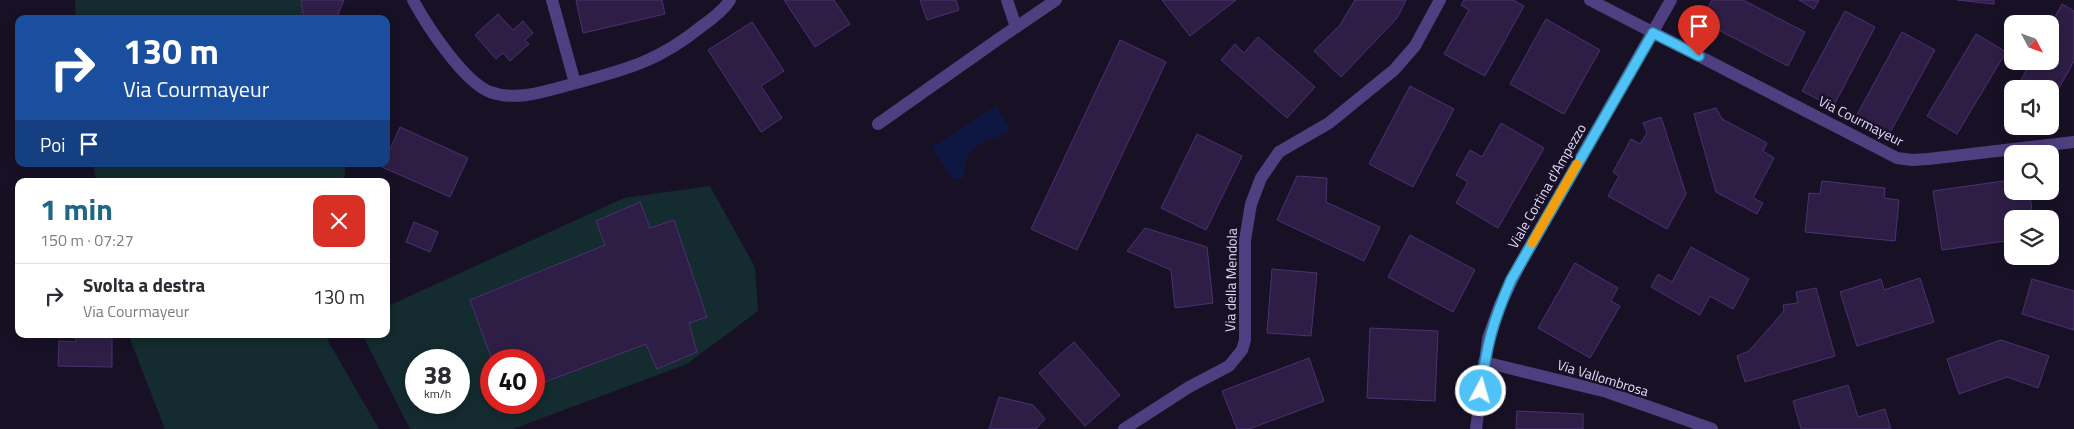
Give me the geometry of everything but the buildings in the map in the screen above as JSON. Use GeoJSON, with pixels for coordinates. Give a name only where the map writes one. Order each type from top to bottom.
{"type":"FeatureCollection","features":[{"type":"Feature","properties":{"kind":"street"},"geometry":{"type":"LineString","coordinates":[[413,0],[455,62],[468,76],[482,88],[503,95],[538,93],[626,70],[661,55],[705,24],[730,0]]}},
{"type":"Feature","properties":{"kind":"street"},"geometry":{"type":"LineString","coordinates":[[552,0],[575,83]]}},
{"type":"Feature","properties":{"kind":"street"},"geometry":{"type":"LineString","coordinates":[[1007,0],[1016,27]]}},
{"type":"Feature","properties":{"kind":"street"},"geometry":{"type":"LineString","coordinates":[[878,124],[1056,0]]}},
{"type":"Feature","properties":{"kind":"street","name":"Via della Mendola"},"geometry":{"type":"LineString","coordinates":[[1124,429],[1189,386],[1229,366],[1237,358],[1245,340],[1244,240],[1251,204],[1261,178],[1279,152],[1336,118],[1394,70],[1415,46],[1440,0]]}},
{"type":"Feature","properties":{"kind":"street","name":"Via Courmayeur"},"geometry":{"type":"LineString","coordinates":[[1590,0],[1897,158],[1912,160],[1928,159],[2074,142]]}},
{"type":"Feature","properties":{"kind":"street","name":"Viale Cortina d'Ampezzo"},"geometry":{"type":"LineString","coordinates":[[1476,429],[1488,338],[1495,316],[1511,280],[1671,0]]}},
{"type":"Feature","properties":{"kind":"street","name":"Via Vallombrosa"},"geometry":{"type":"LineString","coordinates":[[1484,362],[1606,392],[1712,429]]}},
{"type":"Feature","properties":{"kind":"green space"},"geometry":{"type":"Polygon","coordinates":[[[75,0],[330,0],[332,15],[76,15],[75,0]]]}},
{"type":"Feature","properties":{"kind":"green space"},"geometry":{"type":"Polygon","coordinates":[[[94,167],[346,167],[344,178],[95,178],[94,167]]]}},
{"type":"Feature","properties":{"kind":"green space"},"geometry":{"type":"Polygon","coordinates":[[[710,186],[755,267],[758,311],[687,364],[513,429],[410,429],[364,338],[390,338],[390,305],[624,198],[710,186]]]}},
{"type":"Feature","properties":{"kind":"green space"},"geometry":{"type":"Polygon","coordinates":[[[130,338],[328,338],[328,341],[379,429],[165,429],[130,338]]]}},
{"type":"Feature","properties":{"kind":"shaded area"},"geometry":{"type":"Polygon","coordinates":[[[996,106],[1011,130],[979,145],[968,156],[964,178],[952,179],[932,147],[996,106]]]}},
{"type":"Feature","properties":{"kind":"slow traffic"},"geometry":{"type":"LineString","coordinates":[[1532,243],[1577,164]]}},
{"type":"Feature","properties":{"kind":"route"},"geometry":{"type":"LineString","coordinates":[[1481,391],[1488,338],[1495,316],[1511,280],[1653,33],[1699,56]]}}]}
